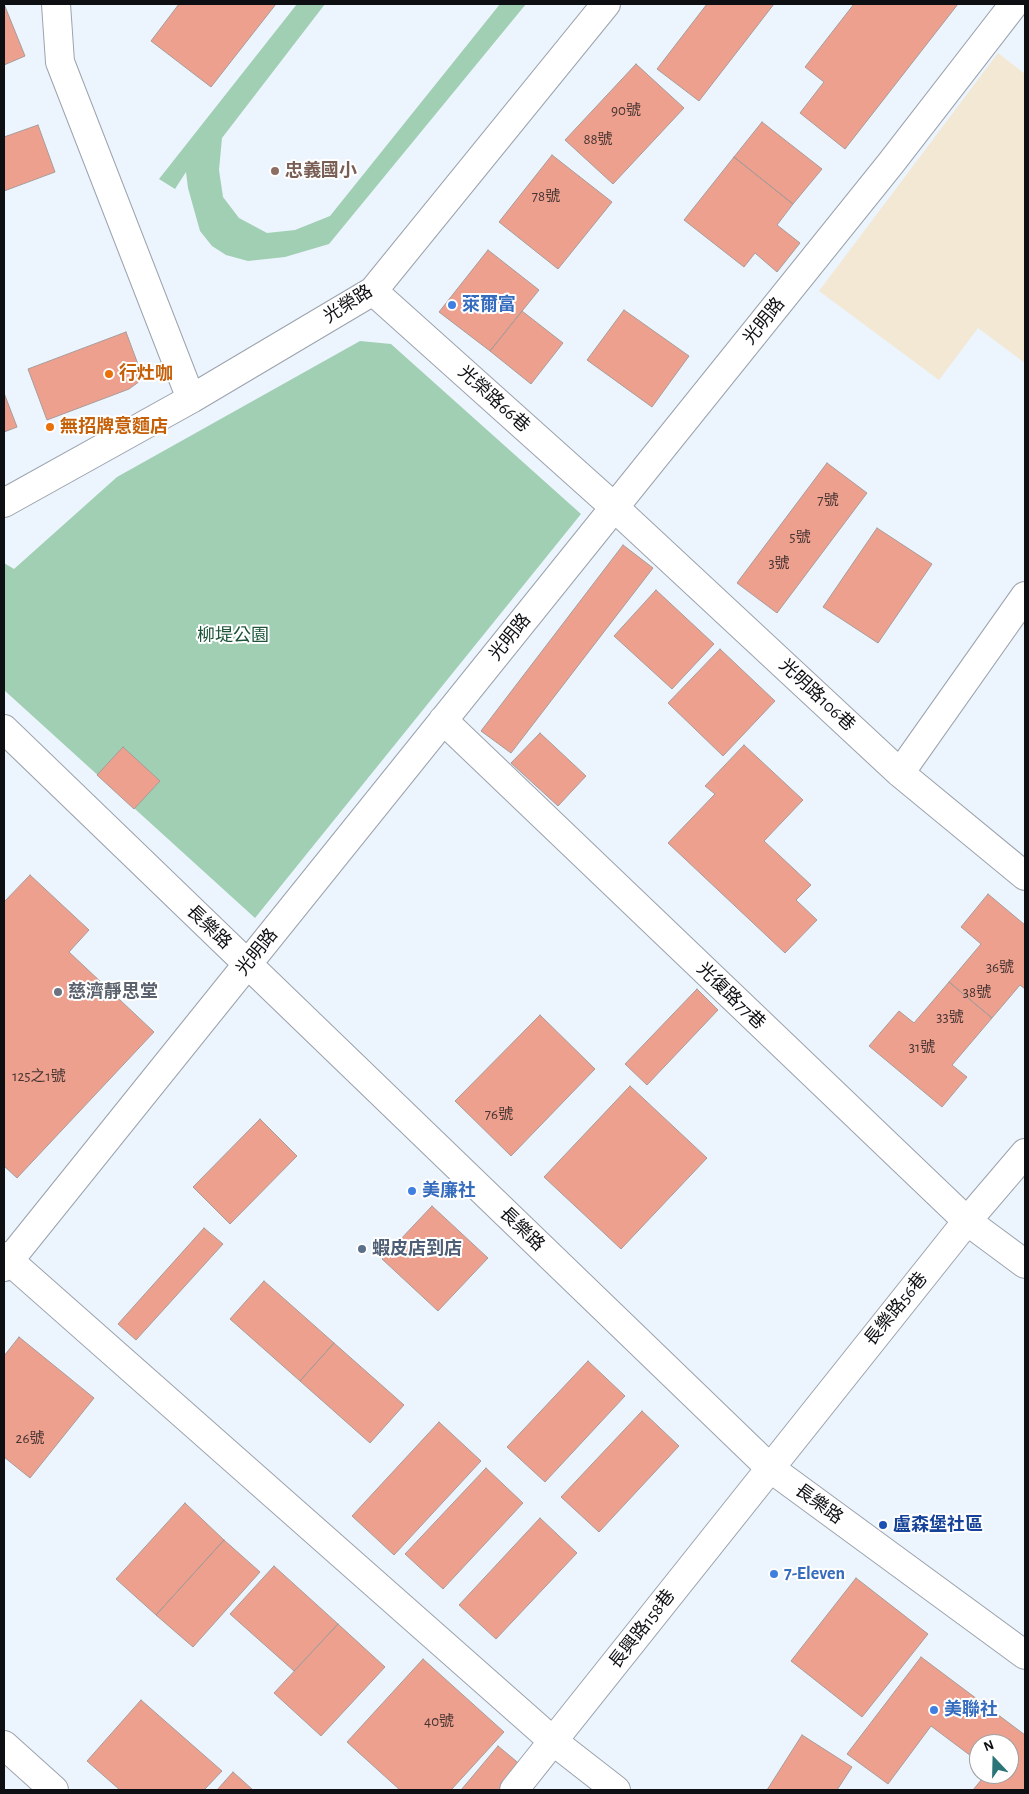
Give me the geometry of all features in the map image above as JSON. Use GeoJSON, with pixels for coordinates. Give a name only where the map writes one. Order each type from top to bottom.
{"type":"FeatureCollection","features":[{"type":"Feature","properties":{"kind":"street"},"geometry":{"type":"LineString","coordinates":[[56,4],[60,62],[191,399]]}},
{"type":"Feature","properties":{"kind":"street","name":"光榮路"},"geometry":{"type":"LineString","coordinates":[[4,503],[191,399],[373,291],[606,4]]}},
{"type":"Feature","properties":{"kind":"street","name":"光明路"},"geometry":{"type":"LineString","coordinates":[[5,1261],[247,964],[891,163],[1014,4]]}},
{"type":"Feature","properties":{"kind":"street","name":"光榮路66巷"},"geometry":{"type":"LineString","coordinates":[[373,291],[614,507]]}},
{"type":"Feature","properties":{"kind":"street","name":"光明路106巷"},"geometry":{"type":"LineString","coordinates":[[614,507],[900,773],[1025,876]]}},
{"type":"Feature","properties":{"kind":"street"},"geometry":{"type":"LineString","coordinates":[[900,773],[1025,596]]}},
{"type":"Feature","properties":{"kind":"street","name":"光復路77巷"},"geometry":{"type":"LineString","coordinates":[[443,720],[966,1221],[1025,1264]]}},
{"type":"Feature","properties":{"kind":"street","name":"長樂路"},"geometry":{"type":"LineString","coordinates":[[4,728],[770,1468],[1025,1655]]}},
{"type":"Feature","properties":{"kind":"street","name":"長樂路56巷"},"geometry":{"type":"LineString","coordinates":[[770,1468],[966,1221],[1025,1153]]}},
{"type":"Feature","properties":{"kind":"street"},"geometry":{"type":"LineString","coordinates":[[5,1261],[553,1740],[616,1790]]}},
{"type":"Feature","properties":{"kind":"street","name":"長興路158巷"},"geometry":{"type":"LineString","coordinates":[[514,1790],[770,1468]]}},
{"type":"Feature","properties":{"kind":"street"},"geometry":{"type":"LineString","coordinates":[[4,1745],[54,1790]]}},
{"type":"Feature","properties":{"kind":"shaded area"},"geometry":{"type":"Polygon","coordinates":[[[998,53],[1025,74],[1025,363],[978,328],[939,380],[819,291],[998,53]]]}},
{"type":"Feature","properties":{"kind":"green space"},"geometry":{"type":"Polygon","coordinates":[[[297,4],[325,4],[222,138],[219,170],[223,197],[239,218],[267,233],[295,230],[330,216],[500,4],[526,4],[329,244],[285,257],[248,261],[226,255],[212,246],[200,231],[188,188],[186,172],[175,189],[159,179],[297,4]]]}},
{"type":"Feature","properties":{"kind":"green space","name":"柳堤公園"},"geometry":{"type":"Polygon","coordinates":[[[360,341],[391,344],[581,514],[255,918],[4,690],[4,563],[14,569],[117,477],[360,341]]]}},
{"type":"Feature","properties":{"kind":"building"},"geometry":{"type":"Polygon","coordinates":[[[4,4],[25,56],[4,65],[4,4]]]}},
{"type":"Feature","properties":{"kind":"building"},"geometry":{"type":"Polygon","coordinates":[[[179,4],[276,4],[211,87],[151,41],[179,4]]]}},
{"type":"Feature","properties":{"kind":"building"},"geometry":{"type":"Polygon","coordinates":[[[707,4],[774,4],[699,101],[657,69],[707,4]]]}},
{"type":"Feature","properties":{"kind":"building"},"geometry":{"type":"Polygon","coordinates":[[[854,4],[958,4],[845,149],[800,113],[824,82],[805,67],[854,4]]]}},
{"type":"Feature","properties":{"kind":"building"},"geometry":{"type":"Polygon","coordinates":[[[636,64],[684,108],[613,184],[565,140],[636,64]]]}},
{"type":"Feature","properties":{"kind":"building"},"geometry":{"type":"Polygon","coordinates":[[[762,122],[822,169],[793,204],[734,157],[762,122]]]}},
{"type":"Feature","properties":{"kind":"building"},"geometry":{"type":"Polygon","coordinates":[[[38,125],[55,172],[4,191],[4,137],[38,125]]]}},
{"type":"Feature","properties":{"kind":"building"},"geometry":{"type":"Polygon","coordinates":[[[552,155],[612,202],[558,269],[499,222],[552,155]]]}},
{"type":"Feature","properties":{"kind":"building"},"geometry":{"type":"Polygon","coordinates":[[[734,157],[793,204],[777,225],[800,243],[777,272],[755,253],[744,267],[684,220],[734,157]]]}},
{"type":"Feature","properties":{"kind":"building"},"geometry":{"type":"Polygon","coordinates":[[[488,250],[539,290],[490,351],[439,312],[488,250]]]}},
{"type":"Feature","properties":{"kind":"building"},"geometry":{"type":"Polygon","coordinates":[[[624,310],[689,356],[652,407],[587,360],[624,310]]]}},
{"type":"Feature","properties":{"kind":"building"},"geometry":{"type":"Polygon","coordinates":[[[522,311],[563,343],[531,384],[490,351],[522,311]]]}},
{"type":"Feature","properties":{"kind":"building"},"geometry":{"type":"Polygon","coordinates":[[[126,332],[139,367],[140,381],[129,389],[47,420],[28,369],[126,332]]]}},
{"type":"Feature","properties":{"kind":"building"},"geometry":{"type":"Polygon","coordinates":[[[4,393],[17,427],[4,432],[4,393]]]}},
{"type":"Feature","properties":{"kind":"building"},"geometry":{"type":"Polygon","coordinates":[[[827,463],[867,493],[777,613],[737,583],[827,463]]]}},
{"type":"Feature","properties":{"kind":"building"},"geometry":{"type":"Polygon","coordinates":[[[877,528],[932,564],[878,643],[823,607],[877,528]]]}},
{"type":"Feature","properties":{"kind":"building"},"geometry":{"type":"Polygon","coordinates":[[[623,545],[653,568],[511,753],[481,731],[623,545]]]}},
{"type":"Feature","properties":{"kind":"building"},"geometry":{"type":"Polygon","coordinates":[[[656,590],[714,644],[672,689],[614,636],[656,590]]]}},
{"type":"Feature","properties":{"kind":"building"},"geometry":{"type":"Polygon","coordinates":[[[720,649],[775,701],[723,756],[668,703],[720,649]]]}},
{"type":"Feature","properties":{"kind":"building"},"geometry":{"type":"Polygon","coordinates":[[[540,733],[586,776],[558,806],[511,763],[540,733]]]}},
{"type":"Feature","properties":{"kind":"building"},"geometry":{"type":"Polygon","coordinates":[[[744,745],[803,800],[764,841],[811,885],[796,900],[817,920],[785,953],[668,843],[715,794],[705,786],[744,745]]]}},
{"type":"Feature","properties":{"kind":"building"},"geometry":{"type":"Polygon","coordinates":[[[123,747],[160,781],[134,809],[97,775],[123,747]]]}},
{"type":"Feature","properties":{"kind":"building","name":"慈濟靜思堂"},"geometry":{"type":"Polygon","coordinates":[[[30,875],[89,930],[69,952],[154,1032],[17,1178],[4,1166],[4,900],[30,875]]]}},
{"type":"Feature","properties":{"kind":"building"},"geometry":{"type":"Polygon","coordinates":[[[988,894],[1025,925],[1025,989],[1020,985],[992,1018],[949,982],[981,944],[961,927],[988,894]]]}},
{"type":"Feature","properties":{"kind":"building"},"geometry":{"type":"Polygon","coordinates":[[[949,982],[992,1018],[952,1065],[967,1077],[942,1107],[869,1046],[899,1011],[914,1023],[949,982]]]}},
{"type":"Feature","properties":{"kind":"building"},"geometry":{"type":"Polygon","coordinates":[[[697,989],[718,1010],[647,1085],[625,1064],[697,989]]]}},
{"type":"Feature","properties":{"kind":"building"},"geometry":{"type":"Polygon","coordinates":[[[540,1015],[595,1069],[511,1156],[455,1101],[540,1015]]]}},
{"type":"Feature","properties":{"kind":"building"},"geometry":{"type":"Polygon","coordinates":[[[630,1086],[707,1158],[621,1249],[544,1177],[630,1086]]]}},
{"type":"Feature","properties":{"kind":"building"},"geometry":{"type":"Polygon","coordinates":[[[260,1119],[297,1156],[230,1224],[193,1187],[260,1119]]]}},
{"type":"Feature","properties":{"kind":"building"},"geometry":{"type":"Polygon","coordinates":[[[432,1206],[488,1258],[438,1311],[382,1259],[432,1206]]]}},
{"type":"Feature","properties":{"kind":"building"},"geometry":{"type":"Polygon","coordinates":[[[204,1228],[223,1244],[136,1340],[118,1324],[204,1228]]]}},
{"type":"Feature","properties":{"kind":"building"},"geometry":{"type":"Polygon","coordinates":[[[264,1281],[334,1343],[300,1381],[230,1319],[264,1281]]]}},
{"type":"Feature","properties":{"kind":"building"},"geometry":{"type":"Polygon","coordinates":[[[19,1337],[94,1398],[30,1478],[4,1457],[4,1356],[19,1337]]]}},
{"type":"Feature","properties":{"kind":"building"},"geometry":{"type":"Polygon","coordinates":[[[334,1343],[404,1405],[370,1443],[300,1381],[334,1343]]]}},
{"type":"Feature","properties":{"kind":"building"},"geometry":{"type":"Polygon","coordinates":[[[588,1361],[625,1396],[545,1482],[507,1447],[588,1361]]]}},
{"type":"Feature","properties":{"kind":"building"},"geometry":{"type":"Polygon","coordinates":[[[642,1411],[679,1446],[599,1532],[561,1497],[642,1411]]]}},
{"type":"Feature","properties":{"kind":"building"},"geometry":{"type":"Polygon","coordinates":[[[439,1422],[481,1461],[394,1555],[352,1516],[439,1422]]]}},
{"type":"Feature","properties":{"kind":"building"},"geometry":{"type":"Polygon","coordinates":[[[486,1468],[523,1503],[443,1589],[405,1554],[486,1468]]]}},
{"type":"Feature","properties":{"kind":"building"},"geometry":{"type":"Polygon","coordinates":[[[185,1503],[224,1540],[156,1615],[116,1579],[185,1503]]]}},
{"type":"Feature","properties":{"kind":"building"},"geometry":{"type":"Polygon","coordinates":[[[540,1518],[577,1553],[496,1639],[459,1605],[540,1518]]]}},
{"type":"Feature","properties":{"kind":"building"},"geometry":{"type":"Polygon","coordinates":[[[224,1540],[260,1572],[193,1647],[156,1615],[224,1540]]]}},
{"type":"Feature","properties":{"kind":"building"},"geometry":{"type":"Polygon","coordinates":[[[274,1566],[338,1624],[294,1671],[230,1614],[274,1566]]]}},
{"type":"Feature","properties":{"kind":"building"},"geometry":{"type":"Polygon","coordinates":[[[856,1578],[928,1634],[862,1717],[791,1661],[856,1578]]]}},
{"type":"Feature","properties":{"kind":"building"},"geometry":{"type":"Polygon","coordinates":[[[338,1624],[385,1667],[321,1736],[274,1693],[338,1624]]]}},
{"type":"Feature","properties":{"kind":"building"},"geometry":{"type":"Polygon","coordinates":[[[921,1657],[1025,1735],[1025,1790],[973,1790],[978,1784],[1019,1784],[1019,1734],[969,1734],[969,1754],[931,1726],[888,1784],[847,1754],[921,1657]]]}},
{"type":"Feature","properties":{"kind":"building"},"geometry":{"type":"Polygon","coordinates":[[[423,1659],[504,1732],[451,1790],[400,1790],[347,1742],[423,1659]]]}},
{"type":"Feature","properties":{"kind":"building"},"geometry":{"type":"Polygon","coordinates":[[[141,1700],[222,1771],[204,1790],[120,1790],[87,1761],[141,1700]]]}},
{"type":"Feature","properties":{"kind":"building"},"geometry":{"type":"Polygon","coordinates":[[[802,1735],[852,1767],[837,1790],[767,1790],[802,1735]]]}},
{"type":"Feature","properties":{"kind":"building"},"geometry":{"type":"Polygon","coordinates":[[[498,1746],[522,1766],[502,1790],[461,1790],[498,1746]]]}},
{"type":"Feature","properties":{"kind":"building"},"geometry":{"type":"Polygon","coordinates":[[[233,1772],[253,1790],[217,1790],[233,1772]]]}},
{"type":"Feature","properties":{"kind":"place","name":"忠義國小"},"geometry":{"type":"Point","coordinates":[275,171]}},
{"type":"Feature","properties":{"kind":"place","name":"萊爾富"},"geometry":{"type":"Point","coordinates":[452,305]}},
{"type":"Feature","properties":{"kind":"place","name":"行灶咖"},"geometry":{"type":"Point","coordinates":[109,374]}},
{"type":"Feature","properties":{"kind":"place","name":"無招牌意麵店"},"geometry":{"type":"Point","coordinates":[50,427]}},
{"type":"Feature","properties":{"kind":"place","name":"慈濟靜思堂"},"geometry":{"type":"Point","coordinates":[58,992]}},
{"type":"Feature","properties":{"kind":"place","name":"美廉社"},"geometry":{"type":"Point","coordinates":[412,1191]}},
{"type":"Feature","properties":{"kind":"place","name":"蝦皮店到店"},"geometry":{"type":"Point","coordinates":[362,1249]}},
{"type":"Feature","properties":{"kind":"place","name":"盧森堡社區"},"geometry":{"type":"Point","coordinates":[883,1525]}},
{"type":"Feature","properties":{"kind":"place","name":"7-Eleven"},"geometry":{"type":"Point","coordinates":[774,1574]}},
{"type":"Feature","properties":{"kind":"place","name":"美聯社"},"geometry":{"type":"Point","coordinates":[934,1710]}}]}
